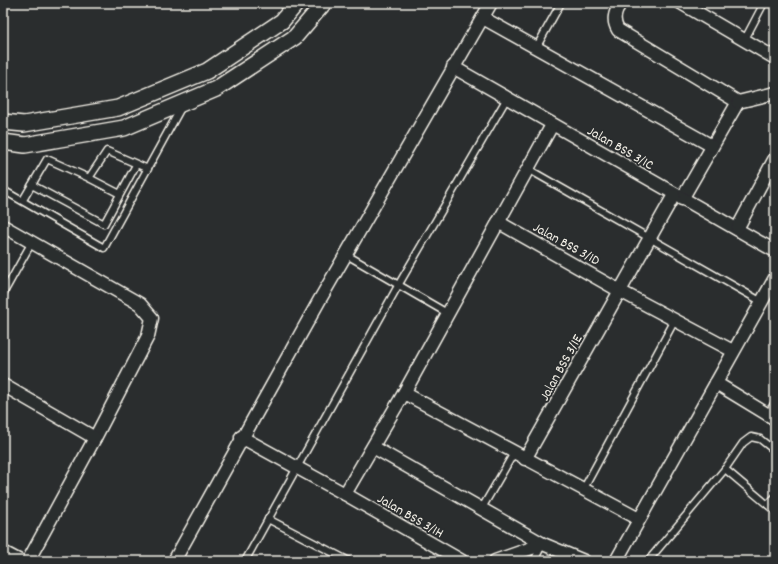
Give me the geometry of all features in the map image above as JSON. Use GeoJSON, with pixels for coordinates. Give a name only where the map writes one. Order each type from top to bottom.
{"type":"FeatureCollection","features":[{"type":"Feature","properties":{"kind":"street"},"geometry":{"type":"LineString","coordinates":[[3,122],[24,124],[118,108],[207,71],[282,21],[297,3]]}},
{"type":"Feature","properties":{"kind":"street"},"geometry":{"type":"LineString","coordinates":[[3,142],[25,145],[124,128],[216,89],[295,36],[324,3]]}},
{"type":"Feature","properties":{"kind":"street"},"geometry":{"type":"LineString","coordinates":[[174,561],[241,437],[490,3]]}},
{"type":"Feature","properties":{"kind":"street"},"geometry":{"type":"LineString","coordinates":[[620,3],[615,13],[614,24],[618,30],[738,102],[775,93]]}},
{"type":"Feature","properties":{"kind":"street"},"geometry":{"type":"LineString","coordinates":[[680,3],[775,58]]}},
{"type":"Feature","properties":{"kind":"street"},"geometry":{"type":"LineString","coordinates":[[482,18],[712,146]]}},
{"type":"Feature","properties":{"kind":"street","name":"Jalan BSS 3/1C"},"geometry":{"type":"LineString","coordinates":[[453,67],[552,125],[775,251]]}},
{"type":"Feature","properties":{"kind":"street","name":"Jalan BSS 3/1E"},"geometry":{"type":"LineString","coordinates":[[526,459],[649,239],[712,146],[738,102]]}},
{"type":"Feature","properties":{"kind":"street"},"geometry":{"type":"LineString","coordinates":[[345,494],[404,393],[552,125]]}},
{"type":"Feature","properties":{"kind":"street"},"geometry":{"type":"LineString","coordinates":[[737,229],[775,158]]}},
{"type":"Feature","properties":{"kind":"street","name":"Jalan BSS 3/1D"},"geometry":{"type":"LineString","coordinates":[[498,222],[620,291],[733,351]]}},
{"type":"Feature","properties":{"kind":"street"},"geometry":{"type":"LineString","coordinates":[[3,226],[140,304],[152,318],[148,336],[96,438],[28,561]]}},
{"type":"Feature","properties":{"kind":"street"},"geometry":{"type":"LineString","coordinates":[[616,561],[733,351],[775,279]]}},
{"type":"Feature","properties":{"kind":"street"},"geometry":{"type":"LineString","coordinates":[[716,383],[772,417]]}},
{"type":"Feature","properties":{"kind":"street"},"geometry":{"type":"LineString","coordinates":[[3,385],[96,438]]}},
{"type":"Feature","properties":{"kind":"street"},"geometry":{"type":"LineString","coordinates":[[404,393],[639,519]]}},
{"type":"Feature","properties":{"kind":"street","name":"Jalan BSS 3/1H"},"geometry":{"type":"LineString","coordinates":[[241,437],[462,561]]}},
{"type":"Feature","properties":{"kind":"street"},"geometry":{"type":"LineString","coordinates":[[373,447],[543,544],[584,561]]}},
{"type":"Feature","properties":{"kind":"street"},"geometry":{"type":"LineString","coordinates":[[495,561],[543,544]]}},
{"type":"Feature","properties":{"kind":"street"},"geometry":{"type":"LineString","coordinates":[[3,552],[20,561]]}},
{"type":"Feature","properties":{"kind":"lane"},"geometry":{"type":"LineString","coordinates":[[536,48],[561,3]]}},
{"type":"Feature","properties":{"kind":"lane"},"geometry":{"type":"LineString","coordinates":[[744,41],[764,3]]}},
{"type":"Feature","properties":{"kind":"lane"},"geometry":{"type":"LineString","coordinates":[[245,561],[399,284],[507,98]]}},
{"type":"Feature","properties":{"kind":"lane"},"geometry":{"type":"LineString","coordinates":[[3,190],[23,200],[104,248],[183,103]]}},
{"type":"Feature","properties":{"kind":"lane"},"geometry":{"type":"LineString","coordinates":[[89,178],[108,151],[136,165],[148,169]]}},
{"type":"Feature","properties":{"kind":"lane"},"geometry":{"type":"LineString","coordinates":[[23,200],[47,159],[120,194]]}},
{"type":"Feature","properties":{"kind":"lane"},"geometry":{"type":"LineString","coordinates":[[32,185],[104,224],[136,165]]}},
{"type":"Feature","properties":{"kind":"lane"},"geometry":{"type":"LineString","coordinates":[[528,169],[762,302]]}},
{"type":"Feature","properties":{"kind":"lane"},"geometry":{"type":"LineString","coordinates":[[3,294],[32,242]]}},
{"type":"Feature","properties":{"kind":"lane"},"geometry":{"type":"LineString","coordinates":[[345,254],[447,313]]}},
{"type":"Feature","properties":{"kind":"lane"},"geometry":{"type":"LineString","coordinates":[[583,490],[675,320]]}},
{"type":"Feature","properties":{"kind":"lane"},"geometry":{"type":"LineString","coordinates":[[772,417],[775,402]]}},
{"type":"Feature","properties":{"kind":"lane"},"geometry":{"type":"LineString","coordinates":[[648,561],[725,469],[743,443],[751,437],[760,439],[775,451]]}},
{"type":"Feature","properties":{"kind":"lane"},"geometry":{"type":"LineString","coordinates":[[482,508],[514,453]]}},
{"type":"Feature","properties":{"kind":"lane"},"geometry":{"type":"LineString","coordinates":[[725,469],[775,511]]}},
{"type":"Feature","properties":{"kind":"lane"},"geometry":{"type":"LineString","coordinates":[[768,505],[775,497]]}},
{"type":"Feature","properties":{"kind":"lane"},"geometry":{"type":"LineString","coordinates":[[268,519],[349,561]]}},
{"type":"Feature","properties":{"kind":"lane"},"geometry":{"type":"LineString","coordinates":[[534,561],[543,544]]}}]}
